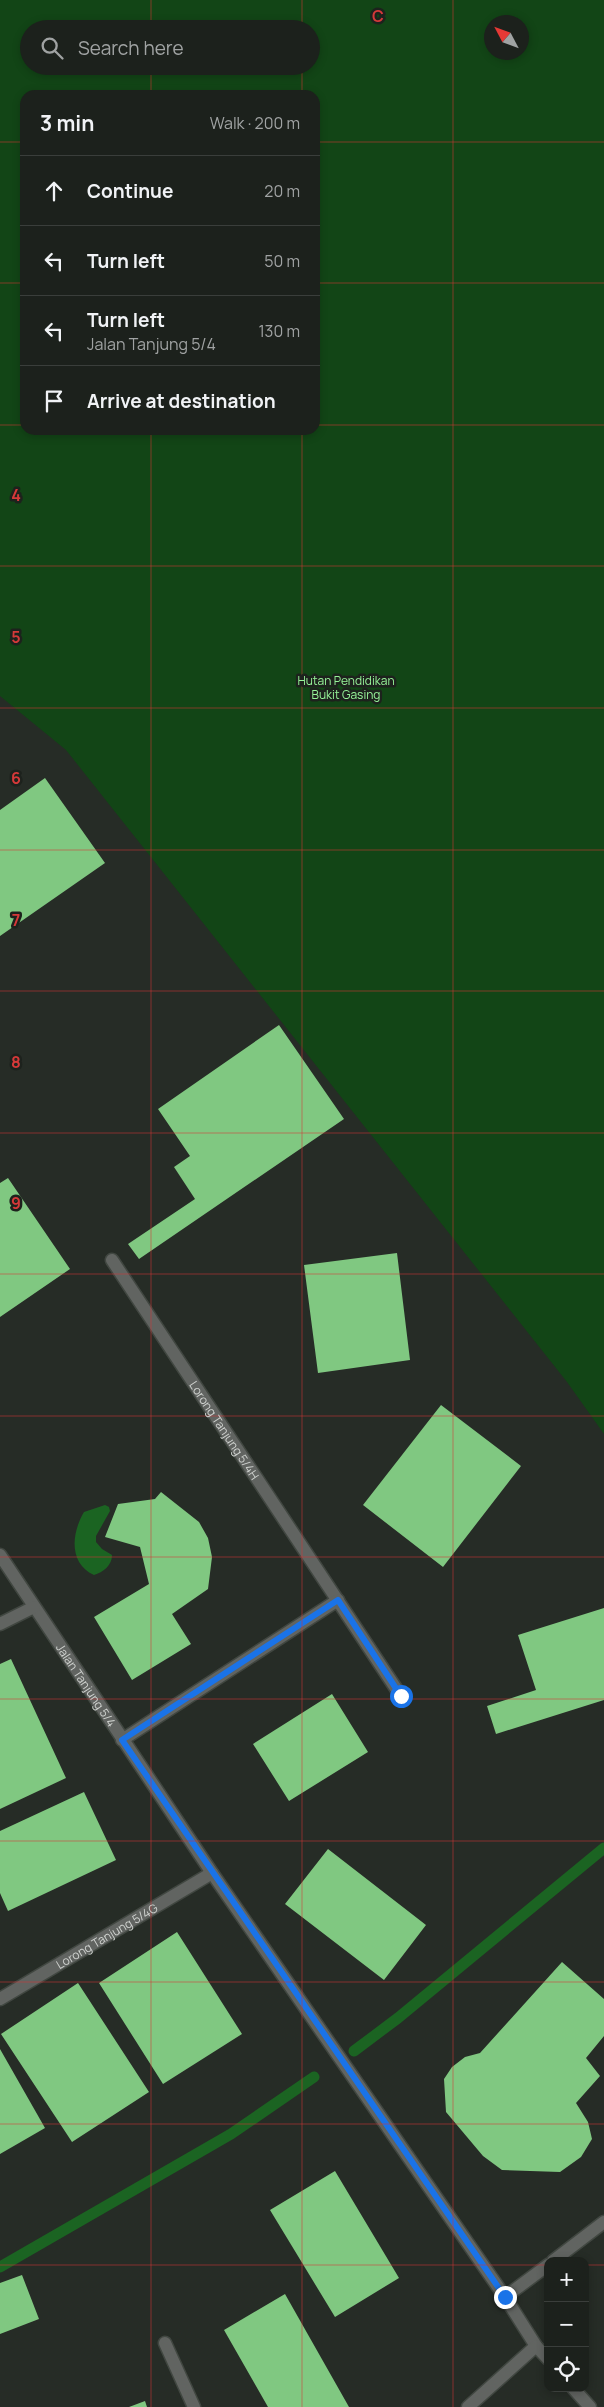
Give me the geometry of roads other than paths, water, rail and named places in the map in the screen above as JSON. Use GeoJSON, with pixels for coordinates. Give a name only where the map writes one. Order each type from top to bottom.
{"type":"FeatureCollection","features":[{"type":"Feature","properties":{"kind":"street","name":"Lorong Tanjung 5/4H"},"geometry":{"type":"LineString","coordinates":[[112,1260],[401,1696]]}},
{"type":"Feature","properties":{"kind":"street","name":"Jalan Tanjung 5/4"},"geometry":{"type":"LineString","coordinates":[[0,1554],[212,1873],[505,2297],[536,2346],[544,2355]]}},
{"type":"Feature","properties":{"kind":"street"},"geometry":{"type":"LineString","coordinates":[[122,1740],[338,1600]]}},
{"type":"Feature","properties":{"kind":"street"},"geometry":{"type":"LineString","coordinates":[[0,1624],[34,1607]]}},
{"type":"Feature","properties":{"kind":"street","name":"Lorong Tanjung 5/4G"},"geometry":{"type":"LineString","coordinates":[[0,1999],[212,1873]]}},
{"type":"Feature","properties":{"kind":"street"},"geometry":{"type":"LineString","coordinates":[[558,2257],[604,2222]]}},
{"type":"Feature","properties":{"kind":"street"},"geometry":{"type":"LineString","coordinates":[[505,2297],[544,2268]]}},
{"type":"Feature","properties":{"kind":"street"},"geometry":{"type":"LineString","coordinates":[[165,2343],[194,2407]]}},
{"type":"Feature","properties":{"kind":"street"},"geometry":{"type":"LineString","coordinates":[[468,2407],[536,2346]]}},
{"type":"Feature","properties":{"kind":"street"},"geometry":{"type":"LineString","coordinates":[[577,2392],[590,2407]]}},
{"type":"Feature","properties":{"kind":"waterway"},"geometry":{"type":"LineString","coordinates":[[354,2051],[398,2018],[604,1848]]}},
{"type":"Feature","properties":{"kind":"waterway"},"geometry":{"type":"LineString","coordinates":[[0,2267],[231,2134],[314,2077]]}},
{"type":"Feature","properties":{"kind":"park label","name":"Hutan Pendidikan Bukit Gasing"},"geometry":{"type":"Point","coordinates":[346,687]}}]}
